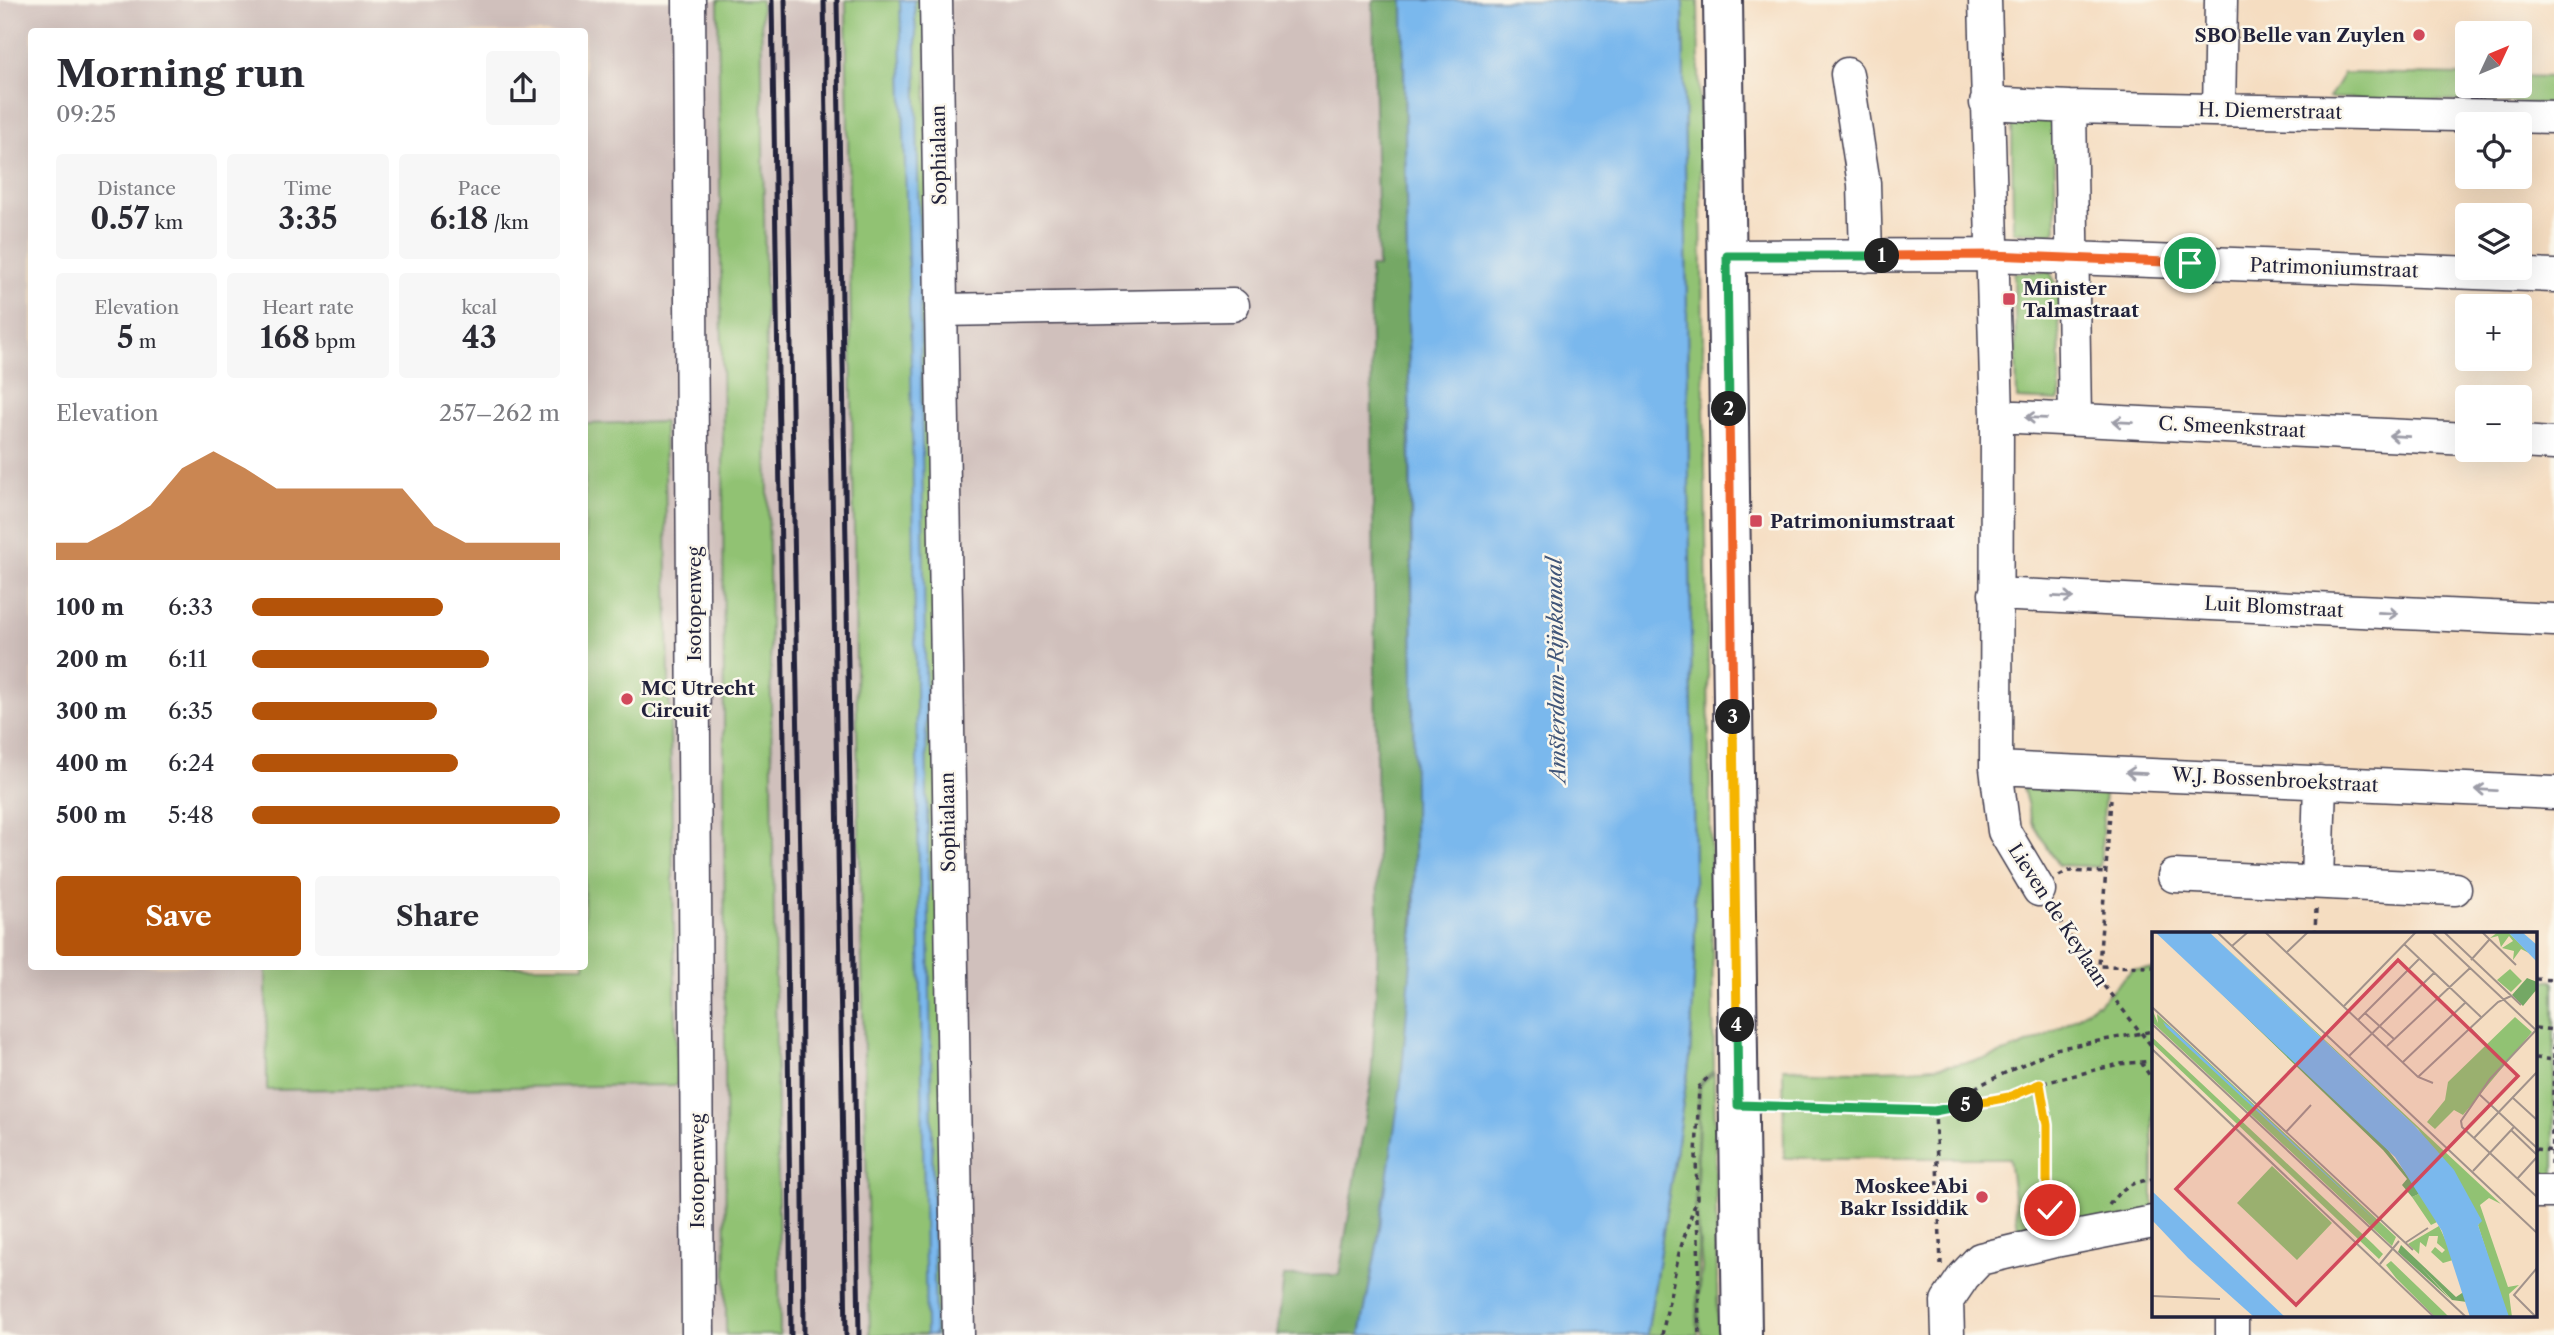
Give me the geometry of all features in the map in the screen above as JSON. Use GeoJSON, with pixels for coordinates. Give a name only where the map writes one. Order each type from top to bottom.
{"type":"FeatureCollection","features":[{"type":"Feature","properties":{"kind":"main road"},"geometry":{"type":"LineString","coordinates":[[1723,0],[1742,1335]]}},
{"type":"Feature","properties":{"kind":"street","name":"Isotopenweg"},"geometry":{"type":"LineString","coordinates":[[690,0],[698,1335]]}},
{"type":"Feature","properties":{"kind":"street","name":"Sophialaan"},"geometry":{"type":"LineString","coordinates":[[936,0],[946,745],[958,1335]]}},
{"type":"Feature","properties":{"kind":"street"},"geometry":{"type":"LineString","coordinates":[[1985,0],[1997,416],[1996,768]]}},
{"type":"Feature","properties":{"kind":"street"},"geometry":{"type":"LineString","coordinates":[[2219,110],[2221,0]]}},
{"type":"Feature","properties":{"kind":"street"},"geometry":{"type":"LineString","coordinates":[[1847,74],[1864,184],[1866,256]]}},
{"type":"Feature","properties":{"kind":"street","name":"H. Diemerstraat"},"geometry":{"type":"LineString","coordinates":[[1986,103],[2554,117]]}},
{"type":"Feature","properties":{"kind":"street"},"geometry":{"type":"LineString","coordinates":[[2070,107],[2075,419]]}},
{"type":"Feature","properties":{"kind":"street"},"geometry":{"type":"LineString","coordinates":[[1727,256],[1991,255],[2071,259]]}},
{"type":"Feature","properties":{"kind":"street","name":"Patrimoniumstraat"},"geometry":{"type":"LineString","coordinates":[[2071,259],[2554,276]]}},
{"type":"Feature","properties":{"kind":"street"},"geometry":{"type":"LineString","coordinates":[[942,310],[1233,304]]}},
{"type":"Feature","properties":{"kind":"street","name":"C. Smeenkstraat"},"geometry":{"type":"LineString","coordinates":[[1997,416],[2455,438]]}},
{"type":"Feature","properties":{"kind":"street"},"geometry":{"type":"LineString","coordinates":[[2532,443],[2554,444]]}},
{"type":"Feature","properties":{"kind":"street","name":"Luit Blomstraat"},"geometry":{"type":"LineString","coordinates":[[1995,594],[2554,620]]}},
{"type":"Feature","properties":{"kind":"street","name":"W.J. Bossenbroekstraat"},"geometry":{"type":"LineString","coordinates":[[1996,768],[2554,793]]}},
{"type":"Feature","properties":{"kind":"street","name":"Lieven de Keylaan"},"geometry":{"type":"LineString","coordinates":[[1996,768],[2004,831],[2039,890]]}},
{"type":"Feature","properties":{"kind":"street"},"geometry":{"type":"LineString","coordinates":[[2317,882],[2320,782]]}},
{"type":"Feature","properties":{"kind":"street"},"geometry":{"type":"LineString","coordinates":[[2174,876],[2455,889]]}},
{"type":"Feature","properties":{"kind":"street"},"geometry":{"type":"LineString","coordinates":[[1948,1335],[1947,1301],[1980,1259],[2152,1222]]}},
{"type":"Feature","properties":{"kind":"path"},"geometry":{"type":"LineString","coordinates":[[2113,772],[2099,965],[2152,967]]}},
{"type":"Feature","properties":{"kind":"path"},"geometry":{"type":"LineString","coordinates":[[2039,890],[2068,871],[2106,873]]}},
{"type":"Feature","properties":{"kind":"path","name":"Lieven de Keylaan"},"geometry":{"type":"LineString","coordinates":[[2039,890],[2093,972],[2152,1047]]}},
{"type":"Feature","properties":{"kind":"path"},"geometry":{"type":"LineString","coordinates":[[2536,979],[2554,980]]}},
{"type":"Feature","properties":{"kind":"path"},"geometry":{"type":"LineString","coordinates":[[2546,1192],[2554,1024]]}},
{"type":"Feature","properties":{"kind":"path"},"geometry":{"type":"LineString","coordinates":[[2536,1028],[2554,1030]]}},
{"type":"Feature","properties":{"kind":"path"},"geometry":{"type":"LineString","coordinates":[[1934,1111],[1980,1085],[2055,1049],[2152,1031]]}},
{"type":"Feature","properties":{"kind":"path"},"geometry":{"type":"LineString","coordinates":[[2536,1058],[2554,1060]]}},
{"type":"Feature","properties":{"kind":"path"},"geometry":{"type":"LineString","coordinates":[[1738,1105],[1934,1111],[2009,1097],[2040,1084],[2119,1064],[2152,1060]]}},
{"type":"Feature","properties":{"kind":"path"},"geometry":{"type":"LineString","coordinates":[[2140,1062],[2152,1080]]}},
{"type":"Feature","properties":{"kind":"path"},"geometry":{"type":"LineString","coordinates":[[1699,1335],[1700,1267],[1696,1205],[1699,1087],[1717,1071]]}},
{"type":"Feature","properties":{"kind":"path"},"geometry":{"type":"LineString","coordinates":[[2040,1084],[2047,1125],[2047,1193],[2052,1210],[2055,1241]]}},
{"type":"Feature","properties":{"kind":"path"},"geometry":{"type":"LineString","coordinates":[[1934,1111],[1940,1264],[1956,1287]]}},
{"type":"Feature","properties":{"kind":"path"},"geometry":{"type":"LineString","coordinates":[[2536,1149],[2554,1151]]}},
{"type":"Feature","properties":{"kind":"path"},"geometry":{"type":"LineString","coordinates":[[2108,1207],[2119,1191],[2129,1185],[2152,1179]]}},
{"type":"Feature","properties":{"kind":"path"},"geometry":{"type":"LineString","coordinates":[[1662,1335],[1679,1253],[1696,1205]]}},
{"type":"Feature","properties":{"kind":"shaded area"},"geometry":{"type":"Polygon","coordinates":[[[0,0],[1373,0],[1378,267],[1370,268],[1376,563],[1377,976],[1371,1084],[1339,1275],[1285,1276],[1277,1335],[0,1335],[0,0]]]}},
{"type":"Feature","properties":{"kind":"green space"},"geometry":{"type":"Polygon","coordinates":[[[718,0],[761,0],[780,1335],[726,1335],[723,443],[718,0]]]}},
{"type":"Feature","properties":{"kind":"green space"},"geometry":{"type":"Polygon","coordinates":[[[846,0],[925,0],[947,1335],[870,1335],[857,733],[846,0]]]}},
{"type":"Feature","properties":{"kind":"green space"},"geometry":{"type":"Polygon","coordinates":[[[1373,0],[1403,0],[1415,808],[1408,1015],[1393,1147],[1360,1335],[1277,1335],[1284,1276],[1339,1275],[1371,1084],[1378,914],[1370,267],[1378,267],[1373,0]]]}},
{"type":"Feature","properties":{"kind":"green space"},"geometry":{"type":"Polygon","coordinates":[[[1683,0],[1698,0],[1714,1071],[1704,1078],[1699,1086],[1695,1206],[1696,1210],[1700,1087],[1714,1073],[1718,1335],[1701,1335],[1698,1308],[1702,1268],[1697,1213],[1698,1335],[1647,1335],[1690,1058],[1695,956],[1683,0]]]}},
{"type":"Feature","properties":{"kind":"green space"},"geometry":{"type":"Polygon","coordinates":[[[2344,73],[2455,75],[2455,98],[2532,98],[2532,76],[2554,77],[2554,104],[2329,98],[2344,73]]]}},
{"type":"Feature","properties":{"kind":"green space"},"geometry":{"type":"Polygon","coordinates":[[[2054,114],[2056,229],[2053,233],[2013,232],[2012,124],[2019,116],[2054,114]]]}},
{"type":"Feature","properties":{"kind":"green space"},"geometry":{"type":"Polygon","coordinates":[[[2050,272],[2059,289],[2060,396],[2058,401],[2017,399],[2014,273],[2050,272]]]}},
{"type":"Feature","properties":{"kind":"green space","name":"MC Utrecht Circuit"},"geometry":{"type":"Polygon","coordinates":[[[664,422],[677,1085],[267,1090],[266,970],[588,970],[588,424],[664,422]]]}},
{"type":"Feature","properties":{"kind":"green space"},"geometry":{"type":"Polygon","coordinates":[[[2023,788],[2105,792],[2100,867],[2058,865],[2032,822],[2023,788]]]}},
{"type":"Feature","properties":{"kind":"green space"},"geometry":{"type":"Polygon","coordinates":[[[2133,969],[2152,969],[2152,1212],[2019,1237],[2009,1158],[1784,1158],[1783,1068],[1908,1069],[1985,1058],[2023,1046],[2060,1028],[2098,1004],[2133,969]]]}},
{"type":"Feature","properties":{"kind":"green space"},"geometry":{"type":"Polygon","coordinates":[[[2536,980],[2554,981],[2554,1177],[2536,1178],[2536,980]]]}},
{"type":"Feature","properties":{"kind":"water"},"geometry":{"type":"Polygon","coordinates":[[[900,0],[914,0],[916,36],[935,1335],[926,1335],[911,365],[900,0]]]}},
{"type":"Feature","properties":{"kind":"water","name":"Amsterdam-Rijnkanaal"},"geometry":{"type":"Polygon","coordinates":[[[1403,0],[1683,0],[1695,956],[1690,1058],[1647,1335],[1360,1335],[1378,1241],[1401,1084],[1415,912],[1403,0]]]}},
{"type":"Feature","properties":{"kind":"railway"},"geometry":{"type":"LineString","coordinates":[[772,0],[791,1335]]}},
{"type":"Feature","properties":{"kind":"railway"},"geometry":{"type":"LineString","coordinates":[[785,0],[801,923],[804,1335]]}},
{"type":"Feature","properties":{"kind":"railway"},"geometry":{"type":"LineString","coordinates":[[824,0],[846,1335]]}},
{"type":"Feature","properties":{"kind":"railway"},"geometry":{"type":"LineString","coordinates":[[837,0],[859,1335]]}},
{"type":"Feature","properties":{"kind":"place","name":"SBO Belle van Zuylen"},"geometry":{"type":"Point","coordinates":[2419,35]}},
{"type":"Feature","properties":{"kind":"place","name":"Minister Talmastraat"},"geometry":{"type":"Point","coordinates":[2009,299]}},
{"type":"Feature","properties":{"kind":"place","name":"Patrimoniumstraat"},"geometry":{"type":"Point","coordinates":[1756,521]}},
{"type":"Feature","properties":{"kind":"place","name":"MC Utrecht Circuit"},"geometry":{"type":"Point","coordinates":[627,699]}},
{"type":"Feature","properties":{"kind":"place","name":"Moskee Abi Bakr Issiddik"},"geometry":{"type":"Point","coordinates":[1982,1197]}},
{"type":"Feature","properties":{"kind":"route"},"geometry":{"type":"LineString","coordinates":[[2050,1210],[2047,1193],[2047,1125],[2040,1084],[2009,1097],[1934,1111],[1738,1105],[1727,256],[1991,255],[2190,263]]}}]}
